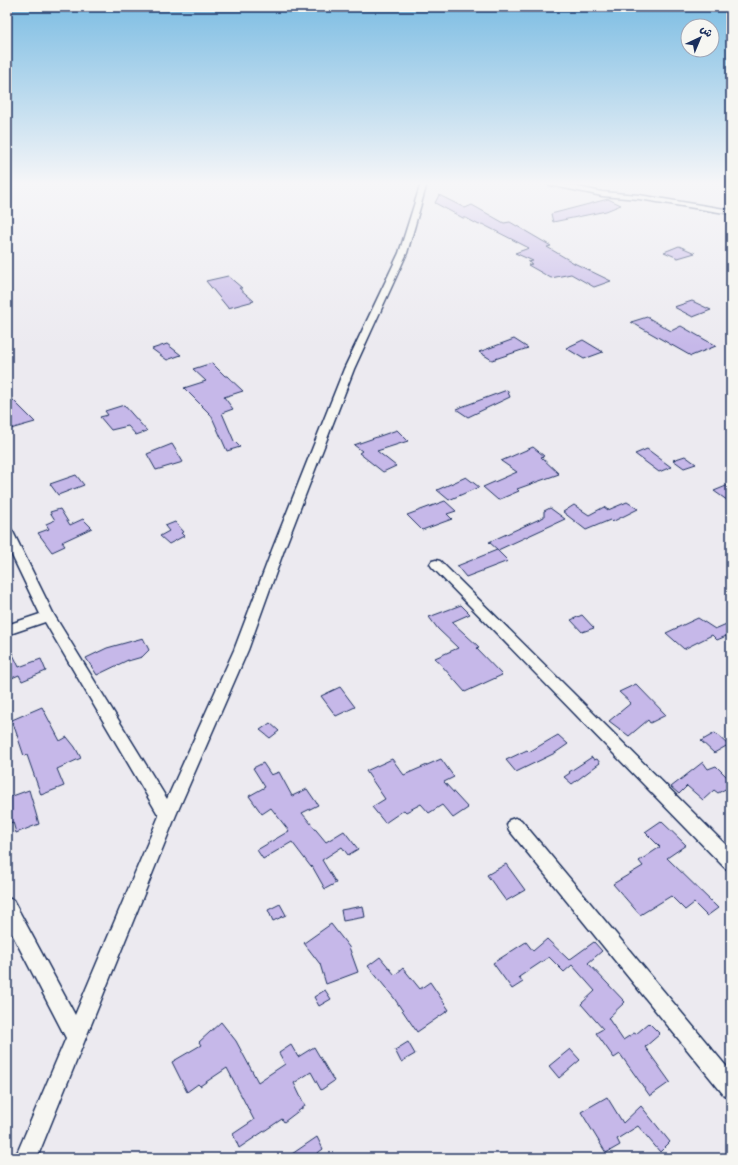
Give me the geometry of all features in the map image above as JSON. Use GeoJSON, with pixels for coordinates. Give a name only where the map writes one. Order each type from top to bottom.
{"type":"FeatureCollection","features":[{"type":"Feature","properties":{"kind":"street"},"geometry":{"type":"LineString","coordinates":[[26,1158],[168,815],[241,650],[278,550],[349,368],[403,253],[408,237]]}},
{"type":"Feature","properties":{"kind":"street"},"geometry":{"type":"LineString","coordinates":[[7,532],[48,616],[168,815]]}},
{"type":"Feature","properties":{"kind":"street"},"geometry":{"type":"LineString","coordinates":[[436,564],[731,862]]}},
{"type":"Feature","properties":{"kind":"street"},"geometry":{"type":"LineString","coordinates":[[7,630],[48,616]]}},
{"type":"Feature","properties":{"kind":"street"},"geometry":{"type":"LineString","coordinates":[[515,825],[731,1088]]}},
{"type":"Feature","properties":{"kind":"street"},"geometry":{"type":"LineString","coordinates":[[7,906],[76,1037]]}},
{"type":"Feature","properties":{"kind":"building"},"geometry":{"type":"Polygon","coordinates":[[[508,237],[536,237],[551,246],[547,247],[574,263],[611,281],[594,287],[571,274],[551,278],[528,265],[532,264],[528,262],[533,261],[515,253],[529,248],[508,237]]]}},
{"type":"Feature","properties":{"kind":"building"},"geometry":{"type":"Polygon","coordinates":[[[679,246],[695,253],[678,258],[664,252],[679,246]]]}},
{"type":"Feature","properties":{"kind":"building"},"geometry":{"type":"Polygon","coordinates":[[[228,276],[254,301],[228,308],[206,281],[228,276]]]}},
{"type":"Feature","properties":{"kind":"building"},"geometry":{"type":"Polygon","coordinates":[[[692,301],[711,310],[693,317],[674,307],[692,301]]]}},
{"type":"Feature","properties":{"kind":"building"},"geometry":{"type":"Polygon","coordinates":[[[647,317],[671,331],[681,326],[716,346],[691,356],[631,322],[647,317]]]}},
{"type":"Feature","properties":{"kind":"building"},"geometry":{"type":"Polygon","coordinates":[[[514,339],[528,348],[492,360],[479,352],[514,339]]]}},
{"type":"Feature","properties":{"kind":"building"},"geometry":{"type":"Polygon","coordinates":[[[583,340],[603,352],[584,359],[566,348],[583,340]]]}},
{"type":"Feature","properties":{"kind":"building"},"geometry":{"type":"Polygon","coordinates":[[[167,344],[181,355],[167,360],[152,349],[167,344]]]}},
{"type":"Feature","properties":{"kind":"building"},"geometry":{"type":"Polygon","coordinates":[[[212,363],[243,391],[224,397],[233,409],[222,413],[234,441],[240,447],[227,451],[211,415],[184,388],[206,381],[193,369],[212,363]]]}},
{"type":"Feature","properties":{"kind":"building"},"geometry":{"type":"Polygon","coordinates":[[[507,390],[510,397],[468,417],[456,409],[507,390]]]}},
{"type":"Feature","properties":{"kind":"building"},"geometry":{"type":"Polygon","coordinates":[[[7,394],[35,422],[7,430],[7,394]]]}},
{"type":"Feature","properties":{"kind":"building"},"geometry":{"type":"Polygon","coordinates":[[[124,405],[147,431],[136,435],[128,426],[111,430],[100,417],[108,415],[105,411],[124,405]]]}},
{"type":"Feature","properties":{"kind":"building"},"geometry":{"type":"Polygon","coordinates":[[[397,430],[408,441],[377,451],[396,466],[383,472],[359,453],[362,451],[354,445],[397,430]]]}},
{"type":"Feature","properties":{"kind":"building"},"geometry":{"type":"Polygon","coordinates":[[[172,444],[183,462],[156,470],[147,454],[172,444]]]}},
{"type":"Feature","properties":{"kind":"building"},"geometry":{"type":"Polygon","coordinates":[[[533,447],[544,456],[541,457],[559,474],[517,489],[519,491],[498,500],[483,487],[517,472],[501,461],[533,447]]]}},
{"type":"Feature","properties":{"kind":"building"},"geometry":{"type":"Polygon","coordinates":[[[647,449],[671,467],[659,472],[635,454],[647,449]]]}},
{"type":"Feature","properties":{"kind":"building"},"geometry":{"type":"Polygon","coordinates":[[[685,456],[696,464],[684,468],[673,460],[685,456]]]}},
{"type":"Feature","properties":{"kind":"building"},"geometry":{"type":"Polygon","coordinates":[[[76,475],[84,485],[58,495],[50,484],[76,475]]]}},
{"type":"Feature","properties":{"kind":"building"},"geometry":{"type":"Polygon","coordinates":[[[466,477],[479,487],[449,500],[437,490],[466,477]]]}},
{"type":"Feature","properties":{"kind":"building"},"geometry":{"type":"Polygon","coordinates":[[[731,484],[731,503],[714,491],[731,484]]]}},
{"type":"Feature","properties":{"kind":"building"},"geometry":{"type":"Polygon","coordinates":[[[445,501],[456,511],[447,514],[452,519],[422,530],[407,515],[445,501]]]}},
{"type":"Feature","properties":{"kind":"building"},"geometry":{"type":"Polygon","coordinates":[[[627,502],[638,509],[612,522],[610,520],[586,530],[563,512],[574,505],[589,515],[604,507],[608,510],[627,502]]]}},
{"type":"Feature","properties":{"kind":"building"},"geometry":{"type":"Polygon","coordinates":[[[550,508],[565,519],[498,550],[489,542],[544,517],[544,511],[550,508]]]}},
{"type":"Feature","properties":{"kind":"building"},"geometry":{"type":"Polygon","coordinates":[[[60,509],[70,525],[83,519],[92,528],[62,542],[65,546],[52,552],[38,533],[49,529],[46,524],[55,520],[50,512],[60,509]]]}},
{"type":"Feature","properties":{"kind":"building"},"geometry":{"type":"Polygon","coordinates":[[[175,522],[184,532],[181,533],[184,536],[169,544],[160,536],[169,531],[165,526],[175,522]]]}},
{"type":"Feature","properties":{"kind":"building"},"geometry":{"type":"Polygon","coordinates":[[[497,550],[508,561],[466,577],[457,566],[497,550]]]}},
{"type":"Feature","properties":{"kind":"building"},"geometry":{"type":"Polygon","coordinates":[[[461,605],[470,614],[452,622],[479,647],[476,648],[502,675],[465,692],[435,658],[458,648],[438,629],[429,617],[461,605]]]}},
{"type":"Feature","properties":{"kind":"building"},"geometry":{"type":"Polygon","coordinates":[[[582,615],[594,628],[582,632],[571,620],[582,615]]]}},
{"type":"Feature","properties":{"kind":"building"},"geometry":{"type":"Polygon","coordinates":[[[698,618],[715,629],[731,622],[731,634],[717,640],[712,635],[684,649],[666,633],[698,618]]]}},
{"type":"Feature","properties":{"kind":"building"},"geometry":{"type":"Polygon","coordinates":[[[143,638],[149,650],[142,657],[128,660],[97,675],[86,658],[107,648],[143,638]]]}},
{"type":"Feature","properties":{"kind":"building"},"geometry":{"type":"Polygon","coordinates":[[[7,642],[19,667],[41,659],[46,671],[22,681],[19,675],[7,680],[7,642]]]}},
{"type":"Feature","properties":{"kind":"building"},"geometry":{"type":"Polygon","coordinates":[[[636,684],[666,715],[650,723],[648,720],[629,736],[609,721],[631,703],[619,692],[636,684]]]}},
{"type":"Feature","properties":{"kind":"building"},"geometry":{"type":"Polygon","coordinates":[[[340,687],[355,707],[336,716],[321,696],[340,687]]]}},
{"type":"Feature","properties":{"kind":"building"},"geometry":{"type":"Polygon","coordinates":[[[42,707],[60,741],[67,737],[81,758],[57,769],[64,786],[41,795],[27,755],[24,756],[12,720],[42,707]]]}},
{"type":"Feature","properties":{"kind":"building"},"geometry":{"type":"Polygon","coordinates":[[[270,723],[279,731],[270,738],[260,730],[270,723]]]}},
{"type":"Feature","properties":{"kind":"building"},"geometry":{"type":"Polygon","coordinates":[[[715,733],[728,745],[714,753],[701,741],[715,733]]]}},
{"type":"Feature","properties":{"kind":"building"},"geometry":{"type":"Polygon","coordinates":[[[558,735],[568,744],[555,753],[516,772],[506,760],[527,750],[529,752],[558,735]]]}},
{"type":"Feature","properties":{"kind":"building"},"geometry":{"type":"Polygon","coordinates":[[[592,757],[594,760],[597,759],[600,763],[572,784],[564,777],[570,773],[569,772],[592,757]]]}},
{"type":"Feature","properties":{"kind":"building"},"geometry":{"type":"Polygon","coordinates":[[[392,759],[404,775],[441,759],[454,777],[444,782],[468,808],[453,818],[442,805],[429,813],[421,804],[406,812],[404,810],[385,823],[372,807],[385,799],[366,771],[392,759]]]}},
{"type":"Feature","properties":{"kind":"building"},"geometry":{"type":"Polygon","coordinates":[[[703,762],[708,769],[716,766],[731,781],[731,786],[718,793],[714,790],[703,800],[687,786],[679,794],[671,787],[703,762]]]}},
{"type":"Feature","properties":{"kind":"building"},"geometry":{"type":"Polygon","coordinates":[[[263,763],[271,775],[279,772],[292,796],[307,789],[318,805],[302,813],[326,842],[344,831],[358,849],[348,855],[342,847],[322,860],[336,883],[325,889],[312,866],[311,867],[292,842],[263,859],[257,850],[289,831],[271,808],[262,814],[249,796],[265,787],[253,768],[263,763]]]}},
{"type":"Feature","properties":{"kind":"building"},"geometry":{"type":"Polygon","coordinates":[[[29,790],[39,824],[16,833],[13,822],[7,824],[7,798],[29,790]]]}},
{"type":"Feature","properties":{"kind":"building"},"geometry":{"type":"Polygon","coordinates":[[[661,821],[686,845],[667,858],[718,908],[707,916],[694,903],[685,910],[671,896],[640,915],[613,884],[643,866],[639,861],[660,847],[645,832],[661,821]]]}},
{"type":"Feature","properties":{"kind":"building"},"geometry":{"type":"Polygon","coordinates":[[[506,864],[525,890],[506,901],[487,875],[506,864]]]}},
{"type":"Feature","properties":{"kind":"building"},"geometry":{"type":"Polygon","coordinates":[[[280,904],[286,915],[273,921],[268,910],[280,904]]]}},
{"type":"Feature","properties":{"kind":"building"},"geometry":{"type":"Polygon","coordinates":[[[363,906],[365,917],[343,921],[341,910],[363,906]]]}},
{"type":"Feature","properties":{"kind":"building"},"geometry":{"type":"Polygon","coordinates":[[[331,924],[349,947],[358,972],[326,984],[320,964],[304,943],[331,924]]]}},
{"type":"Feature","properties":{"kind":"building"},"geometry":{"type":"Polygon","coordinates":[[[547,939],[569,960],[594,942],[602,951],[588,963],[625,1002],[608,1018],[623,1040],[634,1033],[636,1034],[649,1023],[660,1034],[645,1047],[670,1082],[650,1096],[620,1054],[614,1058],[596,1033],[603,1029],[581,1004],[595,991],[572,965],[564,972],[549,957],[519,977],[523,982],[512,989],[493,963],[526,942],[533,951],[547,939]]]}},
{"type":"Feature","properties":{"kind":"building"},"geometry":{"type":"Polygon","coordinates":[[[380,957],[395,975],[403,968],[420,989],[430,982],[449,1010],[417,1032],[394,998],[368,966],[380,957]]]}},
{"type":"Feature","properties":{"kind":"building"},"geometry":{"type":"Polygon","coordinates":[[[325,990],[331,999],[319,1006],[314,997],[325,990]]]}},
{"type":"Feature","properties":{"kind":"building"},"geometry":{"type":"Polygon","coordinates":[[[221,1022],[236,1041],[258,1082],[285,1064],[279,1053],[291,1045],[298,1057],[314,1047],[334,1081],[321,1090],[311,1072],[294,1083],[305,1106],[284,1122],[282,1119],[239,1148],[233,1134],[254,1120],[227,1068],[200,1086],[198,1084],[187,1092],[172,1062],[201,1045],[199,1042],[221,1022]]]}},
{"type":"Feature","properties":{"kind":"building"},"geometry":{"type":"Polygon","coordinates":[[[408,1042],[415,1054],[401,1062],[395,1050],[408,1042]]]}},
{"type":"Feature","properties":{"kind":"building"},"geometry":{"type":"Polygon","coordinates":[[[570,1049],[580,1060],[559,1078],[549,1066],[570,1049]]]}},
{"type":"Feature","properties":{"kind":"building"},"geometry":{"type":"Polygon","coordinates":[[[607,1097],[623,1123],[641,1106],[670,1142],[660,1152],[638,1126],[617,1139],[620,1145],[606,1153],[581,1112],[607,1097]]]}},
{"type":"Feature","properties":{"kind":"building"},"geometry":{"type":"Polygon","coordinates":[[[317,1137],[323,1149],[311,1158],[286,1158],[317,1137]]]}}]}
